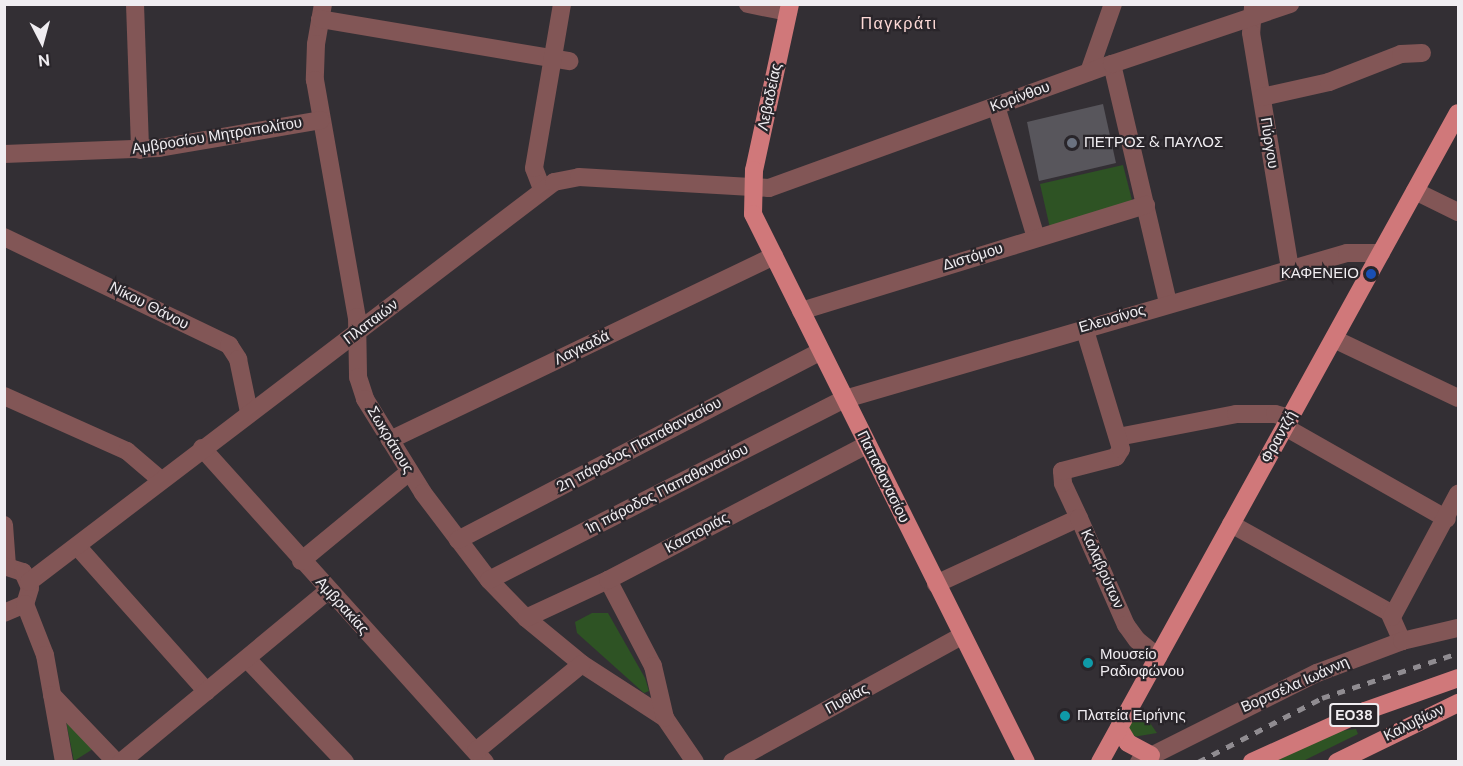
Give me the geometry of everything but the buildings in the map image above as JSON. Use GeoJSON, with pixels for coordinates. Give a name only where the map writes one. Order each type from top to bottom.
{"type":"FeatureCollection","features":[{"type":"Feature","properties":{"kind":"main road","name":"Λεβαδείας"},"geometry":{"type":"LineString","coordinates":[[751,189],[789,8]]}},
{"type":"Feature","properties":{"kind":"main road","name":"Φραντζή"},"geometry":{"type":"LineString","coordinates":[[1100,762],[1458,114]]}},
{"type":"Feature","properties":{"kind":"main road","name":"Παπαθανασίου"},"geometry":{"type":"LineString","coordinates":[[751,189],[753,214],[961,636],[1026,762]]}},
{"type":"Feature","properties":{"kind":"main road","name":"Καλυβίων"},"geometry":{"type":"LineString","coordinates":[[1252,762],[1365,711],[1458,678]]}},
{"type":"Feature","properties":{"kind":"main road","name":"Καλυβίων"},"geometry":{"type":"LineString","coordinates":[[1338,762],[1458,703]]}},
{"type":"Feature","properties":{"kind":"main road"},"geometry":{"type":"LineString","coordinates":[[1119,728],[1128,743],[1145,758]]}},
{"type":"Feature","properties":{"kind":"street"},"geometry":{"type":"LineString","coordinates":[[135,4],[140,150]]}},
{"type":"Feature","properties":{"kind":"street"},"geometry":{"type":"LineString","coordinates":[[542,189],[534,168],[561,59],[562,4]]}},
{"type":"Feature","properties":{"kind":"street"},"geometry":{"type":"LineString","coordinates":[[748,4],[789,8]]}},
{"type":"Feature","properties":{"kind":"street"},"geometry":{"type":"LineString","coordinates":[[1089,72],[1113,4]]}},
{"type":"Feature","properties":{"kind":"street","name":"Κορίνθου"},"geometry":{"type":"LineString","coordinates":[[751,189],[778,186],[1252,11],[1290,4]]}},
{"type":"Feature","properties":{"kind":"street","name":"Πύργου"},"geometry":{"type":"LineString","coordinates":[[1252,11],[1262,97],[1290,268]]}},
{"type":"Feature","properties":{"kind":"street"},"geometry":{"type":"LineString","coordinates":[[321,12],[561,59]]}},
{"type":"Feature","properties":{"kind":"street","name":"Σωκράτους"},"geometry":{"type":"LineString","coordinates":[[321,12],[315,55],[321,120],[358,332],[359,384],[409,472],[489,580],[526,618],[582,664],[665,718],[686,758]]}},
{"type":"Feature","properties":{"kind":"street"},"geometry":{"type":"LineString","coordinates":[[1262,97],[1329,82],[1401,54],[1422,53]]}},
{"type":"Feature","properties":{"kind":"street"},"geometry":{"type":"LineString","coordinates":[[1112,64],[1168,303]]}},
{"type":"Feature","properties":{"kind":"street"},"geometry":{"type":"LineString","coordinates":[[996,106],[1036,238]]}},
{"type":"Feature","properties":{"kind":"street","name":"Αμβροσίου Μητροπολίτου"},"geometry":{"type":"LineString","coordinates":[[4,154],[140,150],[321,120]]}},
{"type":"Feature","properties":{"kind":"street","name":"Πλαταιών"},"geometry":{"type":"LineString","coordinates":[[29,582],[542,189],[559,180],[579,177],[751,189]]}},
{"type":"Feature","properties":{"kind":"street"},"geometry":{"type":"LineString","coordinates":[[1415,191],[1458,212]]}},
{"type":"Feature","properties":{"kind":"street","name":"Διστόμου"},"geometry":{"type":"LineString","coordinates":[[801,311],[1146,205]]}},
{"type":"Feature","properties":{"kind":"street","name":"Νίκου Θάνου"},"geometry":{"type":"LineString","coordinates":[[4,237],[228,345],[238,358],[249,412]]}},
{"type":"Feature","properties":{"kind":"street","name":"Ελευσίνος"},"geometry":{"type":"LineString","coordinates":[[845,399],[1290,268],[1355,252],[1381,253]]}},
{"type":"Feature","properties":{"kind":"street","name":"Λαγκαδά"},"geometry":{"type":"LineString","coordinates":[[390,440],[774,256]]}},
{"type":"Feature","properties":{"kind":"street"},"geometry":{"type":"LineString","coordinates":[[1079,518],[1063,483],[1062,471],[1119,456],[1118,437],[1084,327]]}},
{"type":"Feature","properties":{"kind":"street"},"geometry":{"type":"LineString","coordinates":[[1334,339],[1458,398]]}},
{"type":"Feature","properties":{"kind":"street","name":"2η πάροδος Παπαθανασίου"},"geometry":{"type":"LineString","coordinates":[[458,540],[820,351]]}},
{"type":"Feature","properties":{"kind":"street"},"geometry":{"type":"LineString","coordinates":[[4,396],[127,451],[161,480]]}},
{"type":"Feature","properties":{"kind":"street","name":"1η πάροδος Παπαθανασίου"},"geometry":{"type":"LineString","coordinates":[[489,580],[845,399]]}},
{"type":"Feature","properties":{"kind":"street"},"geometry":{"type":"LineString","coordinates":[[1118,437],[1236,414],[1266,413],[1287,423],[1447,519]]}},
{"type":"Feature","properties":{"kind":"street","name":"Καστοριάς"},"geometry":{"type":"LineString","coordinates":[[526,618],[608,580],[866,445]]}},
{"type":"Feature","properties":{"kind":"street","name":"Αμβρακίας"},"geometry":{"type":"LineString","coordinates":[[202,448],[301,561],[480,757]]}},
{"type":"Feature","properties":{"kind":"street"},"geometry":{"type":"LineString","coordinates":[[301,561],[409,472]]}},
{"type":"Feature","properties":{"kind":"street"},"geometry":{"type":"LineString","coordinates":[[1392,617],[1447,519],[1458,494]]}},
{"type":"Feature","properties":{"kind":"street","name":"Καλαβρύτων"},"geometry":{"type":"LineString","coordinates":[[936,584],[1079,518],[1126,625],[1137,640],[1158,657]]}},
{"type":"Feature","properties":{"kind":"street"},"geometry":{"type":"LineString","coordinates":[[1231,524],[1392,617],[1402,641]]}},
{"type":"Feature","properties":{"kind":"street"},"geometry":{"type":"LineString","coordinates":[[4,525],[6,566],[19,569],[29,582],[30,593],[25,604],[4,613]]}},
{"type":"Feature","properties":{"kind":"street"},"geometry":{"type":"LineString","coordinates":[[77,546],[207,692]]}},
{"type":"Feature","properties":{"kind":"street"},"geometry":{"type":"LineString","coordinates":[[608,580],[653,666],[665,718]]}},
{"type":"Feature","properties":{"kind":"street"},"geometry":{"type":"LineString","coordinates":[[121,762],[328,591]]}},
{"type":"Feature","properties":{"kind":"street"},"geometry":{"type":"LineString","coordinates":[[25,604],[45,655],[64,762]]}},
{"type":"Feature","properties":{"kind":"street","name":"Βορτσέλα Ιωάννη"},"geometry":{"type":"LineString","coordinates":[[1145,758],[1282,688],[1402,641],[1458,628]]}},
{"type":"Feature","properties":{"kind":"street","name":"Πυθίας"},"geometry":{"type":"LineString","coordinates":[[732,762],[961,636]]}},
{"type":"Feature","properties":{"kind":"street"},"geometry":{"type":"LineString","coordinates":[[247,659],[345,762]]}},
{"type":"Feature","properties":{"kind":"street"},"geometry":{"type":"LineString","coordinates":[[480,757],[582,664]]}},
{"type":"Feature","properties":{"kind":"street"},"geometry":{"type":"LineString","coordinates":[[52,695],[116,762]]}},
{"type":"Feature","properties":{"kind":"green space"},"geometry":{"type":"Polygon","coordinates":[[[1123,165],[1133,204],[1050,228],[1040,184],[1123,165]]]}},
{"type":"Feature","properties":{"kind":"green space"},"geometry":{"type":"Polygon","coordinates":[[[592,613],[608,613],[645,678],[649,691],[644,693],[577,633],[575,622],[592,613]]]}},
{"type":"Feature","properties":{"kind":"green space"},"geometry":{"type":"Polygon","coordinates":[[[1138,706],[1157,733],[1133,737],[1128,728],[1138,706]]]}},
{"type":"Feature","properties":{"kind":"green space"},"geometry":{"type":"Polygon","coordinates":[[[66,721],[93,749],[74,761],[66,721]]]}},
{"type":"Feature","properties":{"kind":"green space"},"geometry":{"type":"Polygon","coordinates":[[[1356,729],[1358,734],[1303,761],[1273,762],[1340,731],[1356,729]]]}},
{"type":"Feature","properties":{"kind":"railway"},"geometry":{"type":"LineString","coordinates":[[1198,762],[1322,698],[1458,653]]}},
{"type":"Feature","properties":{"kind":"place","name":"ΠΕΤΡΟΣ & ΠΑΥΛΟΣ"},"geometry":{"type":"Point","coordinates":[1072,143]}},
{"type":"Feature","properties":{"kind":"place","name":"ΚΑΦΕΝΕΙΟ"},"geometry":{"type":"Point","coordinates":[1371,274]}},
{"type":"Feature","properties":{"kind":"place","name":"Μουσείο Ραδιοφώνου"},"geometry":{"type":"Point","coordinates":[1088,663]}},
{"type":"Feature","properties":{"kind":"place","name":"Πλατεία Ειρήνης"},"geometry":{"type":"Point","coordinates":[1065,716]}},
{"type":"Feature","properties":{"kind":"district","name":"Παγκράτι"},"geometry":{"type":"Point","coordinates":[899,24]}}]}
